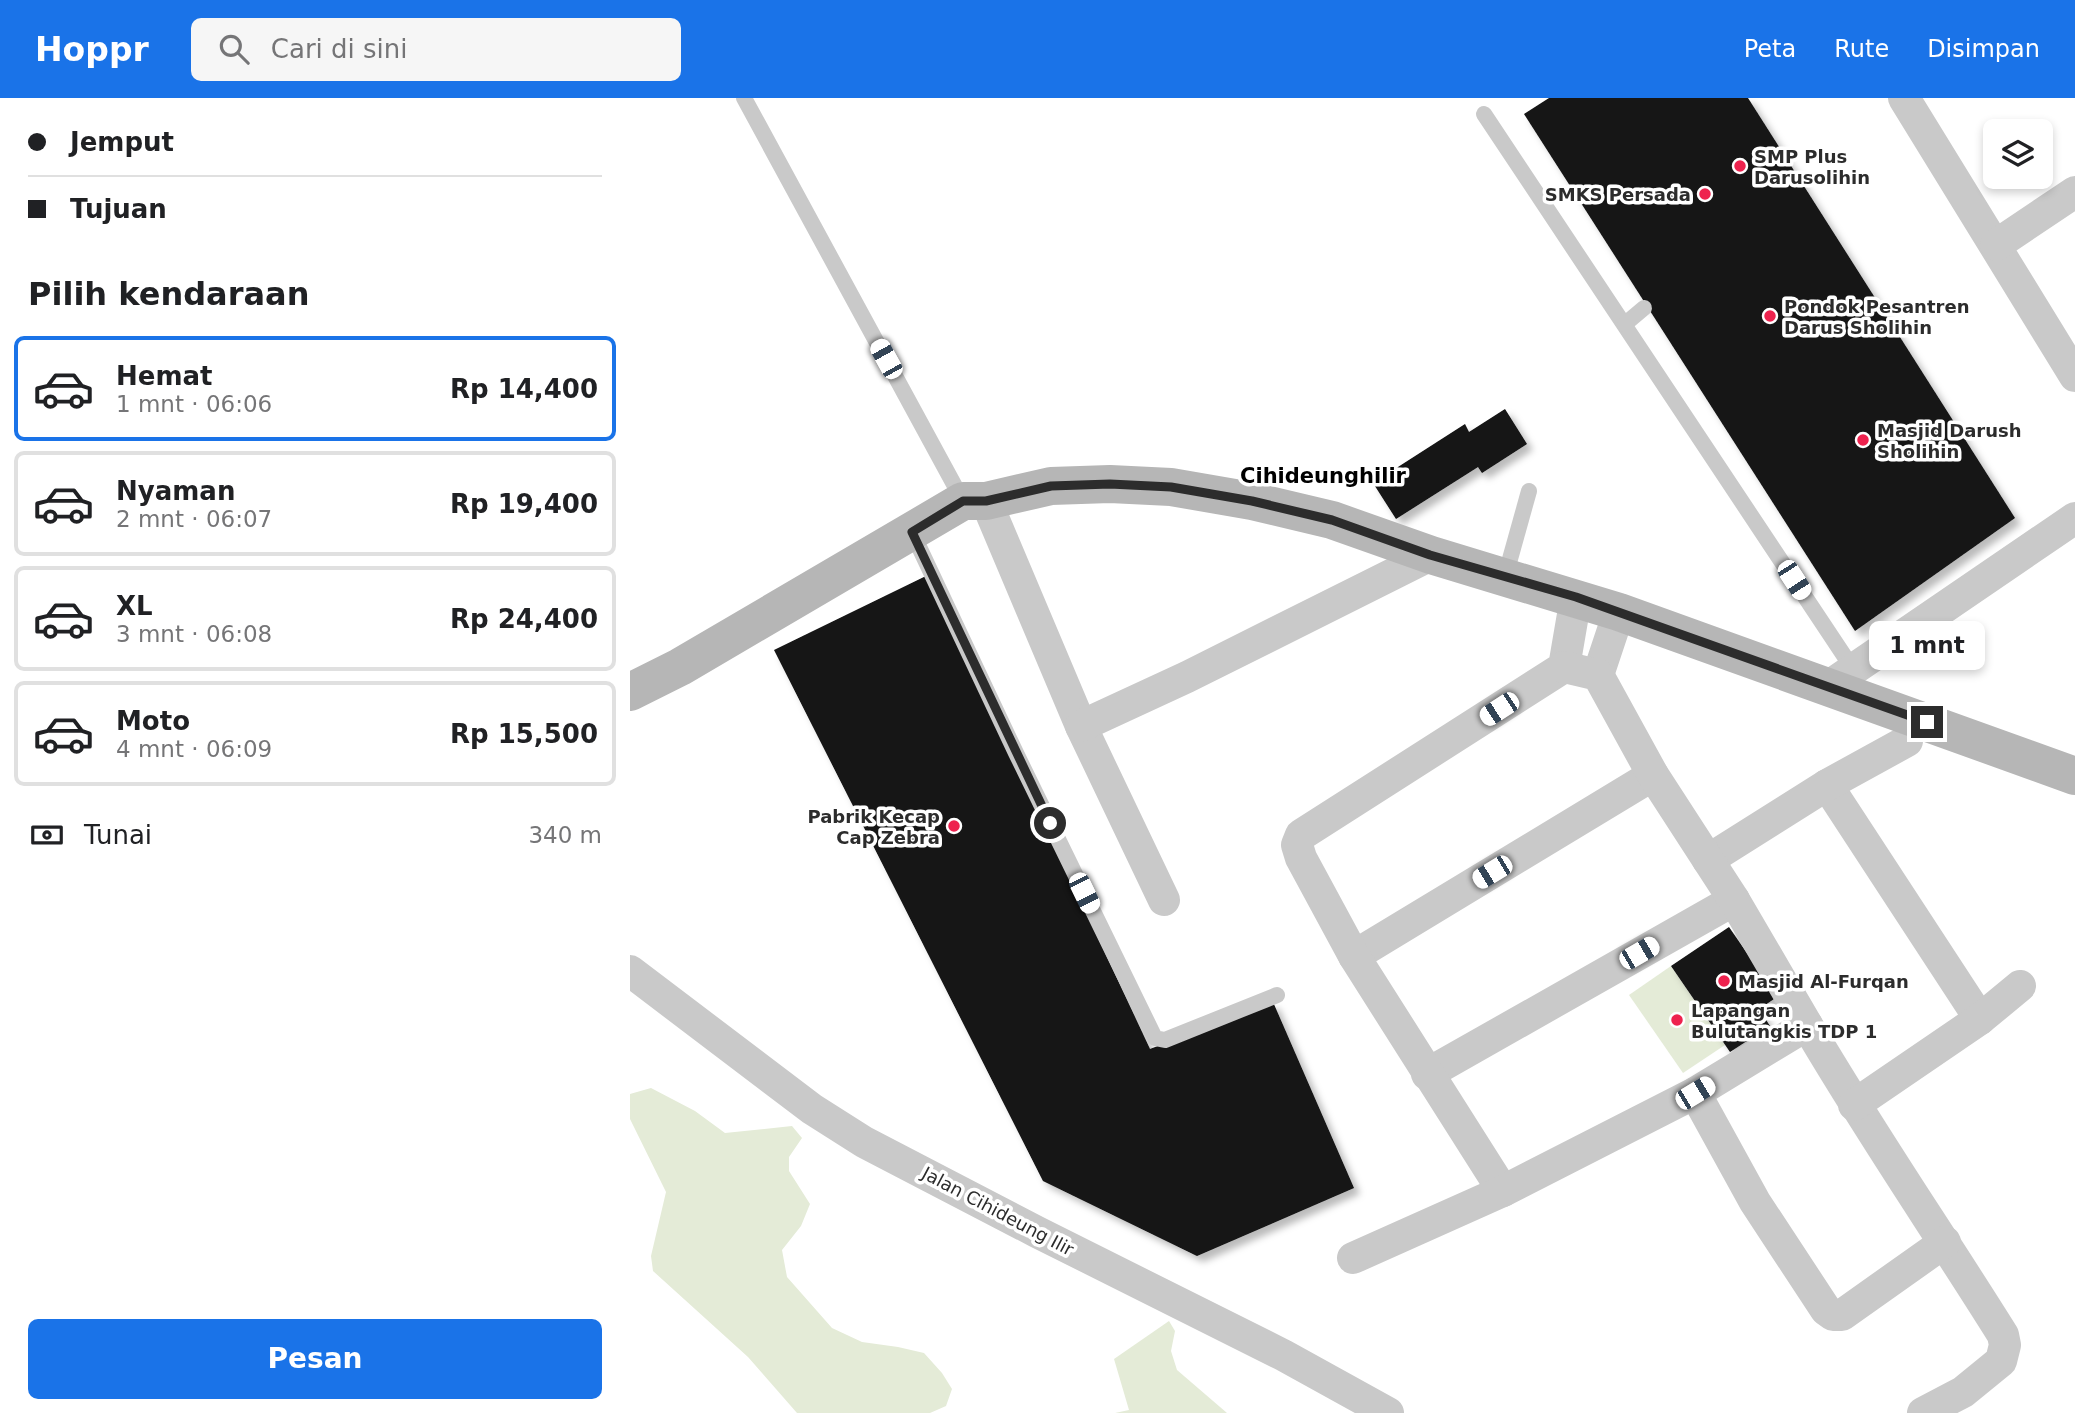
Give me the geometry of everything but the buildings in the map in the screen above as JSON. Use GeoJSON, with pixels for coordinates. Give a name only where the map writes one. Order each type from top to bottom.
{"type":"FeatureCollection","features":[{"type":"Feature","properties":{"kind":"main road"},"geometry":{"type":"LineString","coordinates":[[630,692],[680,667],[912,532],[975,501],[1051,486],[1110,484],[1171,487],[1252,501],[1332,520],[1430,555],[1841,677],[2075,776]]}},
{"type":"Feature","properties":{"kind":"street"},"geometry":{"type":"LineString","coordinates":[[1904,98],[2075,376]]}},
{"type":"Feature","properties":{"kind":"street"},"geometry":{"type":"LineString","coordinates":[[1996,245],[2075,192]]}},
{"type":"Feature","properties":{"kind":"street"},"geometry":{"type":"LineString","coordinates":[[975,501],[1164,900]]}},
{"type":"Feature","properties":{"kind":"street"},"geometry":{"type":"LineString","coordinates":[[1841,677],[2075,518]]}},
{"type":"Feature","properties":{"kind":"street"},"geometry":{"type":"LineString","coordinates":[[1082,726],[1187,677],[1430,555]]}},
{"type":"Feature","properties":{"kind":"street"},"geometry":{"type":"LineString","coordinates":[[1564,667],[1576,597]]}},
{"type":"Feature","properties":{"kind":"street"},"geometry":{"type":"LineString","coordinates":[[1619,612],[1598,675],[1653,775],[1734,900],[1854,1105],[2003,1335],[2005,1345],[2001,1361],[1963,1392],[1923,1413]]}},
{"type":"Feature","properties":{"kind":"street"},"geometry":{"type":"LineString","coordinates":[[1503,1191],[1354,956],[1301,858],[1297,845],[1301,835],[1564,667],[1598,675]]}},
{"type":"Feature","properties":{"kind":"street"},"geometry":{"type":"LineString","coordinates":[[1708,860],[1827,785],[1907,741]]}},
{"type":"Feature","properties":{"kind":"street"},"geometry":{"type":"LineString","coordinates":[[1354,956],[1653,775]]}},
{"type":"Feature","properties":{"kind":"street"},"geometry":{"type":"LineString","coordinates":[[1827,785],[1980,1019]]}},
{"type":"Feature","properties":{"kind":"street"},"geometry":{"type":"LineString","coordinates":[[1427,1074],[1734,900]]}},
{"type":"Feature","properties":{"kind":"street","name":"Jalan Cihideung Ilir"},"geometry":{"type":"LineString","coordinates":[[630,971],[812,1109],[864,1142],[1283,1355],[1388,1413]]}},
{"type":"Feature","properties":{"kind":"street"},"geometry":{"type":"LineString","coordinates":[[1854,1105],[1980,1019],[2020,986]]}},
{"type":"Feature","properties":{"kind":"street"},"geometry":{"type":"LineString","coordinates":[[1353,1258],[1503,1191],[1695,1093],[1807,1025]]}},
{"type":"Feature","properties":{"kind":"street"},"geometry":{"type":"LineString","coordinates":[[1695,1093],[1755,1202],[1826,1310],[1833,1315],[1842,1315],[1945,1242]]}},
{"type":"Feature","properties":{"kind":"lane"},"geometry":{"type":"LineString","coordinates":[[744,98],[975,501]]}},
{"type":"Feature","properties":{"kind":"lane"},"geometry":{"type":"LineString","coordinates":[[1484,114],[1625,324],[1841,677]]}},
{"type":"Feature","properties":{"kind":"lane"},"geometry":{"type":"LineString","coordinates":[[1625,324],[1644,308]]}},
{"type":"Feature","properties":{"kind":"lane"},"geometry":{"type":"LineString","coordinates":[[1505,577],[1529,491]]}},
{"type":"Feature","properties":{"kind":"lane"},"geometry":{"type":"LineString","coordinates":[[912,532],[1154,1038],[1166,1040],[1277,995]]}},
{"type":"Feature","properties":{"kind":"green space","name":"Lapangan Bulutangkis TDP 1"},"geometry":{"type":"Polygon","coordinates":[[[1671,966],[1725,1045],[1683,1073],[1629,995],[1671,966]]]}},
{"type":"Feature","properties":{"kind":"green space"},"geometry":{"type":"Polygon","coordinates":[[[651,1088],[695,1111],[725,1133],[792,1126],[802,1138],[789,1157],[789,1171],[810,1204],[801,1226],[782,1250],[787,1277],[832,1328],[862,1342],[924,1353],[952,1389],[946,1406],[930,1413],[797,1413],[748,1357],[653,1271],[651,1256],[666,1192],[630,1119],[630,1094],[651,1088]]]}},
{"type":"Feature","properties":{"kind":"green space"},"geometry":{"type":"Polygon","coordinates":[[[1169,1321],[1175,1331],[1171,1351],[1177,1370],[1227,1413],[1115,1413],[1129,1410],[1114,1359],[1169,1321]]]}},
{"type":"Feature","properties":{"kind":"place","name":"SMP Plus Darusolihin"},"geometry":{"type":"Point","coordinates":[1740,166]}},
{"type":"Feature","properties":{"kind":"place","name":"SMKS Persada"},"geometry":{"type":"Point","coordinates":[1705,194]}},
{"type":"Feature","properties":{"kind":"place","name":"Pondok Pesantren Darus Sholihin"},"geometry":{"type":"Point","coordinates":[1770,316]}},
{"type":"Feature","properties":{"kind":"place","name":"Masjid Darush Sholihin"},"geometry":{"type":"Point","coordinates":[1863,440]}},
{"type":"Feature","properties":{"kind":"place","name":"Pabrik Kecap Cap Zebra"},"geometry":{"type":"Point","coordinates":[954,826]}},
{"type":"Feature","properties":{"kind":"place","name":"Masjid Al-Furqan"},"geometry":{"type":"Point","coordinates":[1724,981]}},
{"type":"Feature","properties":{"kind":"place","name":"Lapangan Bulutangkis TDP 1"},"geometry":{"type":"Point","coordinates":[1677,1020]}},
{"type":"Feature","properties":{"kind":"district","name":"Cihideunghilir"},"geometry":{"type":"Point","coordinates":[1323,476]}},
{"type":"Feature","properties":{"kind":"route"},"geometry":{"type":"LineString","coordinates":[[1050,823],[912,532],[963,501],[986,501],[1051,486],[1110,484],[1171,487],[1252,501],[1332,520],[1430,555],[1576,597],[1927,722]]}}]}
